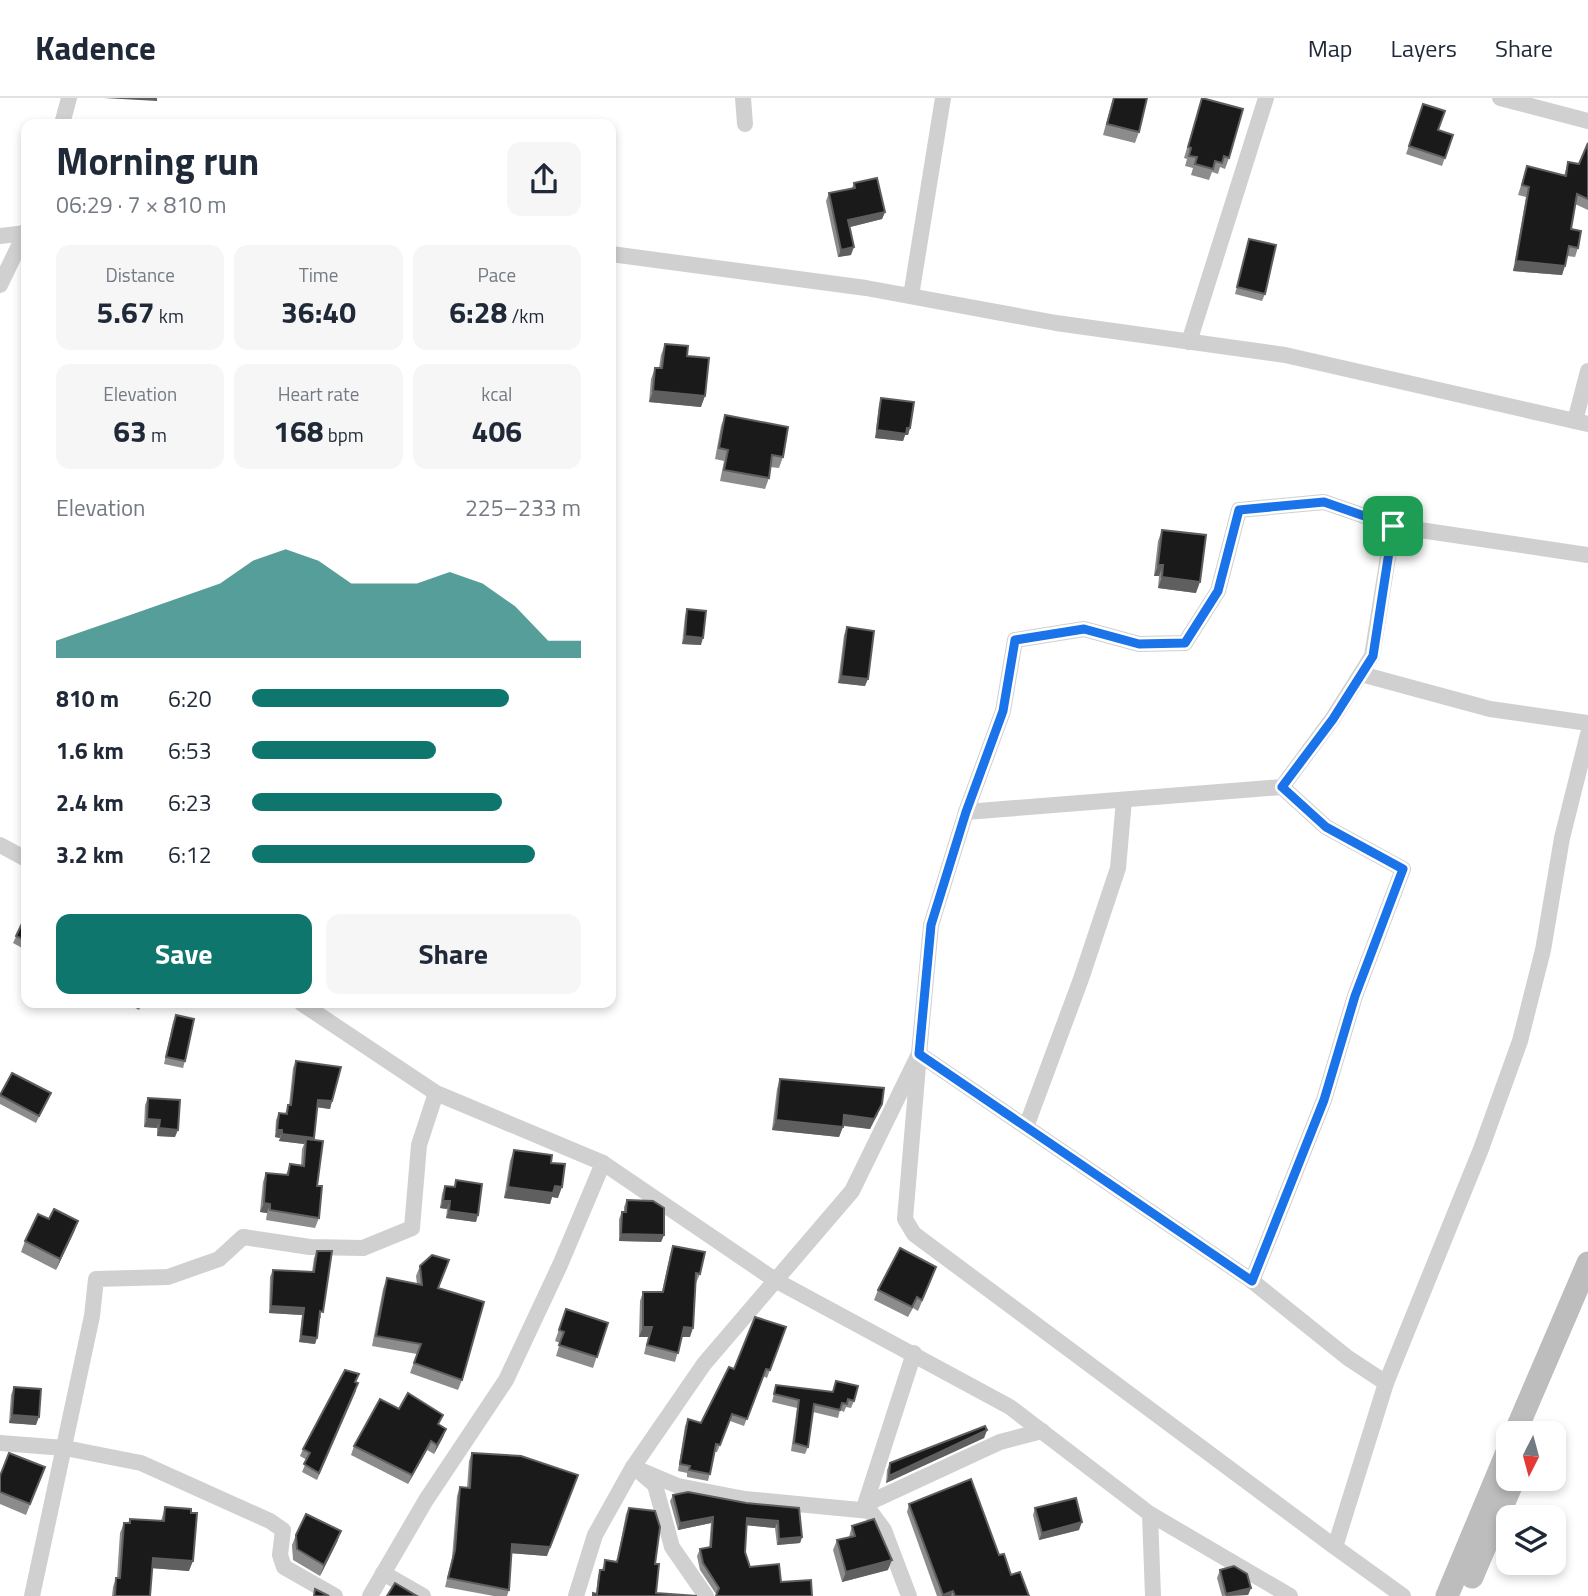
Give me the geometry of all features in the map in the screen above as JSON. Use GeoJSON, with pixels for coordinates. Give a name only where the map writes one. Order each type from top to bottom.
{"type":"FeatureCollection","features":[{"type":"Feature","properties":{"kind":"main road"},"geometry":{"type":"LineString","coordinates":[[1521,1421],[1588,1263]]}},
{"type":"Feature","properties":{"kind":"main road"},"geometry":{"type":"LineString","coordinates":[[1536,1421],[1588,1300]]}},
{"type":"Feature","properties":{"kind":"main road"},"geometry":{"type":"LineString","coordinates":[[1447,1596],[1496,1479]]}},
{"type":"Feature","properties":{"kind":"main road"},"geometry":{"type":"LineString","coordinates":[[1464,1596],[1509,1491]]}},
{"type":"Feature","properties":{"kind":"street"},"geometry":{"type":"LineString","coordinates":[[63,119],[69,98]]}},
{"type":"Feature","properties":{"kind":"street"},"geometry":{"type":"LineString","coordinates":[[743,98],[744,124]]}},
{"type":"Feature","properties":{"kind":"street"},"geometry":{"type":"LineString","coordinates":[[911,296],[943,98]]}},
{"type":"Feature","properties":{"kind":"street"},"geometry":{"type":"LineString","coordinates":[[1189,342],[1266,98]]}},
{"type":"Feature","properties":{"kind":"street"},"geometry":{"type":"LineString","coordinates":[[1500,98],[1588,121]]}},
{"type":"Feature","properties":{"kind":"street"},"geometry":{"type":"LineString","coordinates":[[0,236],[21,233]]}},
{"type":"Feature","properties":{"kind":"street"},"geometry":{"type":"LineString","coordinates":[[0,285],[21,242]]}},
{"type":"Feature","properties":{"kind":"street"},"geometry":{"type":"LineString","coordinates":[[616,255],[911,296],[1056,323],[1285,355],[1582,423],[1588,371]]}},
{"type":"Feature","properties":{"kind":"street"},"geometry":{"type":"LineString","coordinates":[[1403,1596],[914,1234],[905,1219],[931,925],[966,812],[1003,711],[1015,640],[1084,629],[1139,644],[1185,643],[1218,591],[1239,510],[1324,502],[1393,526],[1588,555]]}},
{"type":"Feature","properties":{"kind":"street"},"geometry":{"type":"LineString","coordinates":[[1282,787],[1333,719],[1373,656],[1393,526]]}},
{"type":"Feature","properties":{"kind":"street"},"geometry":{"type":"LineString","coordinates":[[1361,674],[1490,709],[1588,723]]}},
{"type":"Feature","properties":{"kind":"street"},"geometry":{"type":"LineString","coordinates":[[1335,1546],[1386,1383],[1481,1149],[1520,1041],[1543,950],[1562,838],[1588,734]]}},
{"type":"Feature","properties":{"kind":"street"},"geometry":{"type":"LineString","coordinates":[[966,812],[1282,787],[1326,827],[1403,869],[1355,996],[1324,1100],[1252,1281]]}},
{"type":"Feature","properties":{"kind":"street"},"geometry":{"type":"LineString","coordinates":[[1026,1127],[1081,979],[1118,868],[1124,800]]}},
{"type":"Feature","properties":{"kind":"street"},"geometry":{"type":"LineString","coordinates":[[0,845],[21,856]]}},
{"type":"Feature","properties":{"kind":"street"},"geometry":{"type":"LineString","coordinates":[[308,1008],[436,1093],[603,1163],[775,1280],[1010,1407],[1150,1514],[1290,1596]]}},
{"type":"Feature","properties":{"kind":"street"},"geometry":{"type":"LineString","coordinates":[[919,1054],[1252,1281],[1348,1357],[1386,1383]]}},
{"type":"Feature","properties":{"kind":"street"},"geometry":{"type":"LineString","coordinates":[[576,1596],[595,1535],[633,1467],[704,1364],[852,1191],[919,1054]]}},
{"type":"Feature","properties":{"kind":"street"},"geometry":{"type":"LineString","coordinates":[[32,1596],[92,1317],[96,1279],[168,1277],[219,1259],[243,1237],[310,1247],[363,1248],[412,1228],[419,1145],[436,1093]]}},
{"type":"Feature","properties":{"kind":"street"},"geometry":{"type":"LineString","coordinates":[[370,1596],[426,1500],[506,1380],[560,1265],[603,1163]]}},
{"type":"Feature","properties":{"kind":"street"},"geometry":{"type":"LineString","coordinates":[[864,1508],[914,1353]]}},
{"type":"Feature","properties":{"kind":"street"},"geometry":{"type":"LineString","coordinates":[[864,1508],[1000,1443],[1042,1431]]}},
{"type":"Feature","properties":{"kind":"street"},"geometry":{"type":"LineString","coordinates":[[0,1443],[65,1448],[141,1463],[270,1521],[283,1530],[280,1555],[284,1567],[335,1596]]}},
{"type":"Feature","properties":{"kind":"street"},"geometry":{"type":"LineString","coordinates":[[633,1467],[678,1486],[745,1499],[864,1508],[870,1511],[884,1530],[909,1596]]}},
{"type":"Feature","properties":{"kind":"street"},"geometry":{"type":"LineString","coordinates":[[633,1467],[654,1485],[672,1547],[706,1596]]}},
{"type":"Feature","properties":{"kind":"street"},"geometry":{"type":"LineString","coordinates":[[1150,1514],[1153,1596]]}},
{"type":"Feature","properties":{"kind":"street"},"geometry":{"type":"LineString","coordinates":[[383,1573],[423,1596]]}},
{"type":"Feature","properties":{"kind":"building"},"geometry":{"type":"Polygon","coordinates":[[[1114,98],[1147,98],[1139,132],[1107,124],[1114,98]]]}},
{"type":"Feature","properties":{"kind":"building"},"geometry":{"type":"Polygon","coordinates":[[[1202,98],[1243,109],[1229,158],[1224,156],[1222,163],[1215,161],[1213,169],[1195,164],[1197,157],[1189,156],[1191,148],[1188,147],[1202,98]]]}},
{"type":"Feature","properties":{"kind":"building"},"geometry":{"type":"Polygon","coordinates":[[[1423,104],[1445,111],[1438,130],[1453,135],[1445,158],[1409,146],[1423,104]]]}},
{"type":"Feature","properties":{"kind":"building"},"geometry":{"type":"Polygon","coordinates":[[[1588,143],[1588,199],[1577,194],[1571,229],[1581,231],[1578,248],[1569,246],[1565,266],[1516,261],[1529,187],[1522,185],[1527,166],[1566,176],[1568,162],[1579,164],[1588,143]]]}},
{"type":"Feature","properties":{"kind":"building"},"geometry":{"type":"Polygon","coordinates":[[[877,178],[885,212],[848,220],[854,247],[841,250],[829,193],[855,188],[854,183],[877,178]]]}},
{"type":"Feature","properties":{"kind":"building"},"geometry":{"type":"Polygon","coordinates":[[[1249,239],[1276,245],[1265,294],[1237,287],[1249,239]]]}},
{"type":"Feature","properties":{"kind":"building"},"geometry":{"type":"Polygon","coordinates":[[[665,344],[688,346],[687,356],[709,358],[705,396],[653,391],[655,368],[662,368],[665,344]]]}},
{"type":"Feature","properties":{"kind":"building"},"geometry":{"type":"Polygon","coordinates":[[[881,398],[914,402],[910,428],[907,428],[906,434],[877,430],[881,398]]]}},
{"type":"Feature","properties":{"kind":"building"},"geometry":{"type":"Polygon","coordinates":[[[725,415],[788,427],[783,457],[772,455],[769,478],[724,470],[728,450],[719,448],[725,415]]]}},
{"type":"Feature","properties":{"kind":"building"},"geometry":{"type":"Polygon","coordinates":[[[1162,530],[1206,535],[1200,582],[1162,577],[1163,565],[1158,565],[1162,530]]]}},
{"type":"Feature","properties":{"kind":"building"},"geometry":{"type":"Polygon","coordinates":[[[687,609],[706,611],[703,638],[685,636],[687,609]]]}},
{"type":"Feature","properties":{"kind":"building"},"geometry":{"type":"Polygon","coordinates":[[[847,627],[874,631],[868,679],[841,676],[847,627]]]}},
{"type":"Feature","properties":{"kind":"building"},"geometry":{"type":"Polygon","coordinates":[[[21,926],[21,938],[16,936],[21,926]]]}},
{"type":"Feature","properties":{"kind":"building"},"geometry":{"type":"Polygon","coordinates":[[[176,1015],[194,1019],[185,1061],[166,1057],[176,1015]]]}},
{"type":"Feature","properties":{"kind":"building"},"geometry":{"type":"Polygon","coordinates":[[[296,1061],[341,1067],[332,1101],[318,1100],[314,1138],[282,1134],[282,1130],[277,1130],[279,1113],[287,1114],[288,1105],[291,1105],[296,1061]]]}},
{"type":"Feature","properties":{"kind":"building"},"geometry":{"type":"Polygon","coordinates":[[[12,1073],[51,1093],[39,1116],[0,1095],[12,1073]]]}},
{"type":"Feature","properties":{"kind":"building"},"geometry":{"type":"Polygon","coordinates":[[[780,1079],[884,1088],[882,1104],[874,1119],[844,1115],[843,1127],[776,1120],[780,1079]]]}},
{"type":"Feature","properties":{"kind":"building"},"geometry":{"type":"Polygon","coordinates":[[[148,1098],[180,1100],[178,1130],[159,1128],[160,1120],[147,1119],[148,1098]]]}},
{"type":"Feature","properties":{"kind":"building"},"geometry":{"type":"Polygon","coordinates":[[[306,1139],[323,1141],[317,1186],[322,1186],[319,1218],[270,1210],[270,1204],[264,1203],[266,1173],[288,1175],[290,1164],[304,1166],[306,1139]]]}},
{"type":"Feature","properties":{"kind":"building"},"geometry":{"type":"Polygon","coordinates":[[[514,1150],[552,1155],[551,1163],[565,1164],[562,1187],[555,1186],[553,1193],[508,1187],[514,1150]]]}},
{"type":"Feature","properties":{"kind":"building"},"geometry":{"type":"Polygon","coordinates":[[[456,1180],[482,1184],[478,1215],[449,1211],[450,1201],[443,1201],[445,1186],[455,1187],[456,1180]]]}},
{"type":"Feature","properties":{"kind":"building"},"geometry":{"type":"Polygon","coordinates":[[[627,1200],[653,1201],[664,1208],[664,1235],[621,1234],[622,1212],[626,1212],[627,1200]]]}},
{"type":"Feature","properties":{"kind":"building"},"geometry":{"type":"Polygon","coordinates":[[[54,1209],[78,1221],[60,1259],[25,1241],[38,1214],[49,1219],[54,1209]]]}},
{"type":"Feature","properties":{"kind":"building"},"geometry":{"type":"Polygon","coordinates":[[[673,1246],[705,1252],[700,1274],[696,1273],[693,1328],[684,1327],[678,1353],[647,1345],[652,1327],[643,1327],[643,1292],[663,1292],[673,1246]]]}},
{"type":"Feature","properties":{"kind":"building"},"geometry":{"type":"Polygon","coordinates":[[[900,1248],[936,1267],[922,1300],[917,1297],[912,1307],[878,1290],[900,1248]]]}},
{"type":"Feature","properties":{"kind":"building"},"geometry":{"type":"Polygon","coordinates":[[[317,1251],[332,1251],[317,1338],[301,1336],[304,1308],[271,1306],[273,1270],[314,1272],[317,1251]]]}},
{"type":"Feature","properties":{"kind":"building"},"geometry":{"type":"Polygon","coordinates":[[[432,1255],[449,1260],[438,1288],[484,1302],[462,1380],[414,1363],[421,1344],[376,1336],[387,1278],[422,1285],[420,1266],[432,1255]]]}},
{"type":"Feature","properties":{"kind":"building"},"geometry":{"type":"Polygon","coordinates":[[[566,1309],[608,1323],[597,1357],[559,1345],[564,1332],[559,1330],[566,1309]]]}},
{"type":"Feature","properties":{"kind":"building"},"geometry":{"type":"Polygon","coordinates":[[[755,1317],[786,1327],[770,1370],[766,1369],[747,1419],[732,1414],[720,1445],[716,1444],[710,1474],[689,1470],[690,1466],[680,1464],[688,1419],[701,1423],[729,1367],[734,1369],[755,1317]]]}},
{"type":"Feature","properties":{"kind":"building"},"geometry":{"type":"Polygon","coordinates":[[[345,1370],[359,1374],[355,1382],[358,1383],[319,1473],[304,1464],[310,1453],[303,1449],[345,1370]]]}},
{"type":"Feature","properties":{"kind":"building"},"geometry":{"type":"Polygon","coordinates":[[[836,1381],[858,1386],[854,1401],[848,1399],[847,1404],[842,1403],[840,1410],[814,1404],[808,1447],[794,1443],[799,1400],[774,1394],[776,1385],[833,1392],[836,1381]]]}},
{"type":"Feature","properties":{"kind":"building"},"geometry":{"type":"Polygon","coordinates":[[[14,1387],[41,1389],[39,1417],[12,1415],[14,1387]]]}},
{"type":"Feature","properties":{"kind":"building"},"geometry":{"type":"Polygon","coordinates":[[[408,1393],[443,1415],[438,1424],[446,1429],[437,1445],[431,1441],[412,1475],[354,1446],[380,1399],[399,1409],[408,1393]]]}},
{"type":"Feature","properties":{"kind":"building"},"geometry":{"type":"Polygon","coordinates":[[[985,1426],[987,1430],[889,1476],[890,1463],[985,1426]]]}},
{"type":"Feature","properties":{"kind":"building"},"geometry":{"type":"Polygon","coordinates":[[[9,1453],[45,1467],[30,1504],[0,1492],[0,1476],[9,1453]]]}},
{"type":"Feature","properties":{"kind":"building"},"geometry":{"type":"Polygon","coordinates":[[[472,1453],[521,1456],[578,1475],[550,1547],[512,1544],[509,1590],[448,1578],[455,1550],[460,1487],[470,1488],[472,1453]]]}},
{"type":"Feature","properties":{"kind":"building"},"geometry":{"type":"Polygon","coordinates":[[[971,1479],[999,1555],[1004,1554],[1011,1575],[1020,1572],[1029,1596],[955,1596],[953,1591],[943,1595],[909,1504],[971,1479]]]}},
{"type":"Feature","properties":{"kind":"building"},"geometry":{"type":"Polygon","coordinates":[[[688,1492],[746,1503],[799,1508],[802,1537],[779,1539],[778,1521],[747,1518],[745,1552],[750,1567],[779,1564],[781,1582],[811,1580],[812,1596],[716,1596],[719,1588],[703,1563],[700,1549],[711,1547],[713,1517],[680,1523],[673,1495],[688,1492]]]}},
{"type":"Feature","properties":{"kind":"building"},"geometry":{"type":"Polygon","coordinates":[[[1076,1498],[1082,1522],[1042,1533],[1035,1508],[1076,1498]]]}},
{"type":"Feature","properties":{"kind":"building"},"geometry":{"type":"Polygon","coordinates":[[[165,1507],[191,1509],[191,1513],[197,1513],[193,1561],[153,1558],[150,1596],[115,1596],[116,1578],[120,1578],[124,1523],[130,1523],[130,1519],[164,1521],[165,1507]]]}},
{"type":"Feature","properties":{"kind":"building"},"geometry":{"type":"Polygon","coordinates":[[[629,1508],[655,1511],[660,1527],[655,1564],[659,1564],[656,1593],[697,1596],[593,1596],[593,1593],[597,1594],[600,1570],[604,1570],[605,1560],[617,1562],[629,1508]]]}},
{"type":"Feature","properties":{"kind":"building"},"geometry":{"type":"Polygon","coordinates":[[[306,1514],[341,1531],[324,1565],[297,1549],[296,1535],[306,1514]]]}},
{"type":"Feature","properties":{"kind":"building"},"geometry":{"type":"Polygon","coordinates":[[[874,1519],[892,1560],[846,1572],[837,1540],[855,1536],[852,1526],[874,1519]]]}},
{"type":"Feature","properties":{"kind":"building"},"geometry":{"type":"Polygon","coordinates":[[[1234,1566],[1247,1574],[1251,1588],[1226,1594],[1220,1570],[1234,1566]]]}},
{"type":"Feature","properties":{"kind":"building"},"geometry":{"type":"Polygon","coordinates":[[[395,1583],[417,1596],[387,1596],[395,1583]]]}},
{"type":"Feature","properties":{"kind":"building"},"geometry":{"type":"Polygon","coordinates":[[[315,1589],[329,1596],[314,1596],[315,1589]]]}},
{"type":"Feature","properties":{"kind":"route"},"geometry":{"type":"LineString","coordinates":[[1324,502],[1393,526],[1373,656],[1333,719],[1282,787],[1326,827],[1403,869],[1355,996],[1324,1100],[1252,1281],[919,1054],[931,925],[966,812],[1003,711],[1015,640],[1084,629],[1139,644],[1185,643],[1218,591],[1239,510],[1324,502]]}}]}
